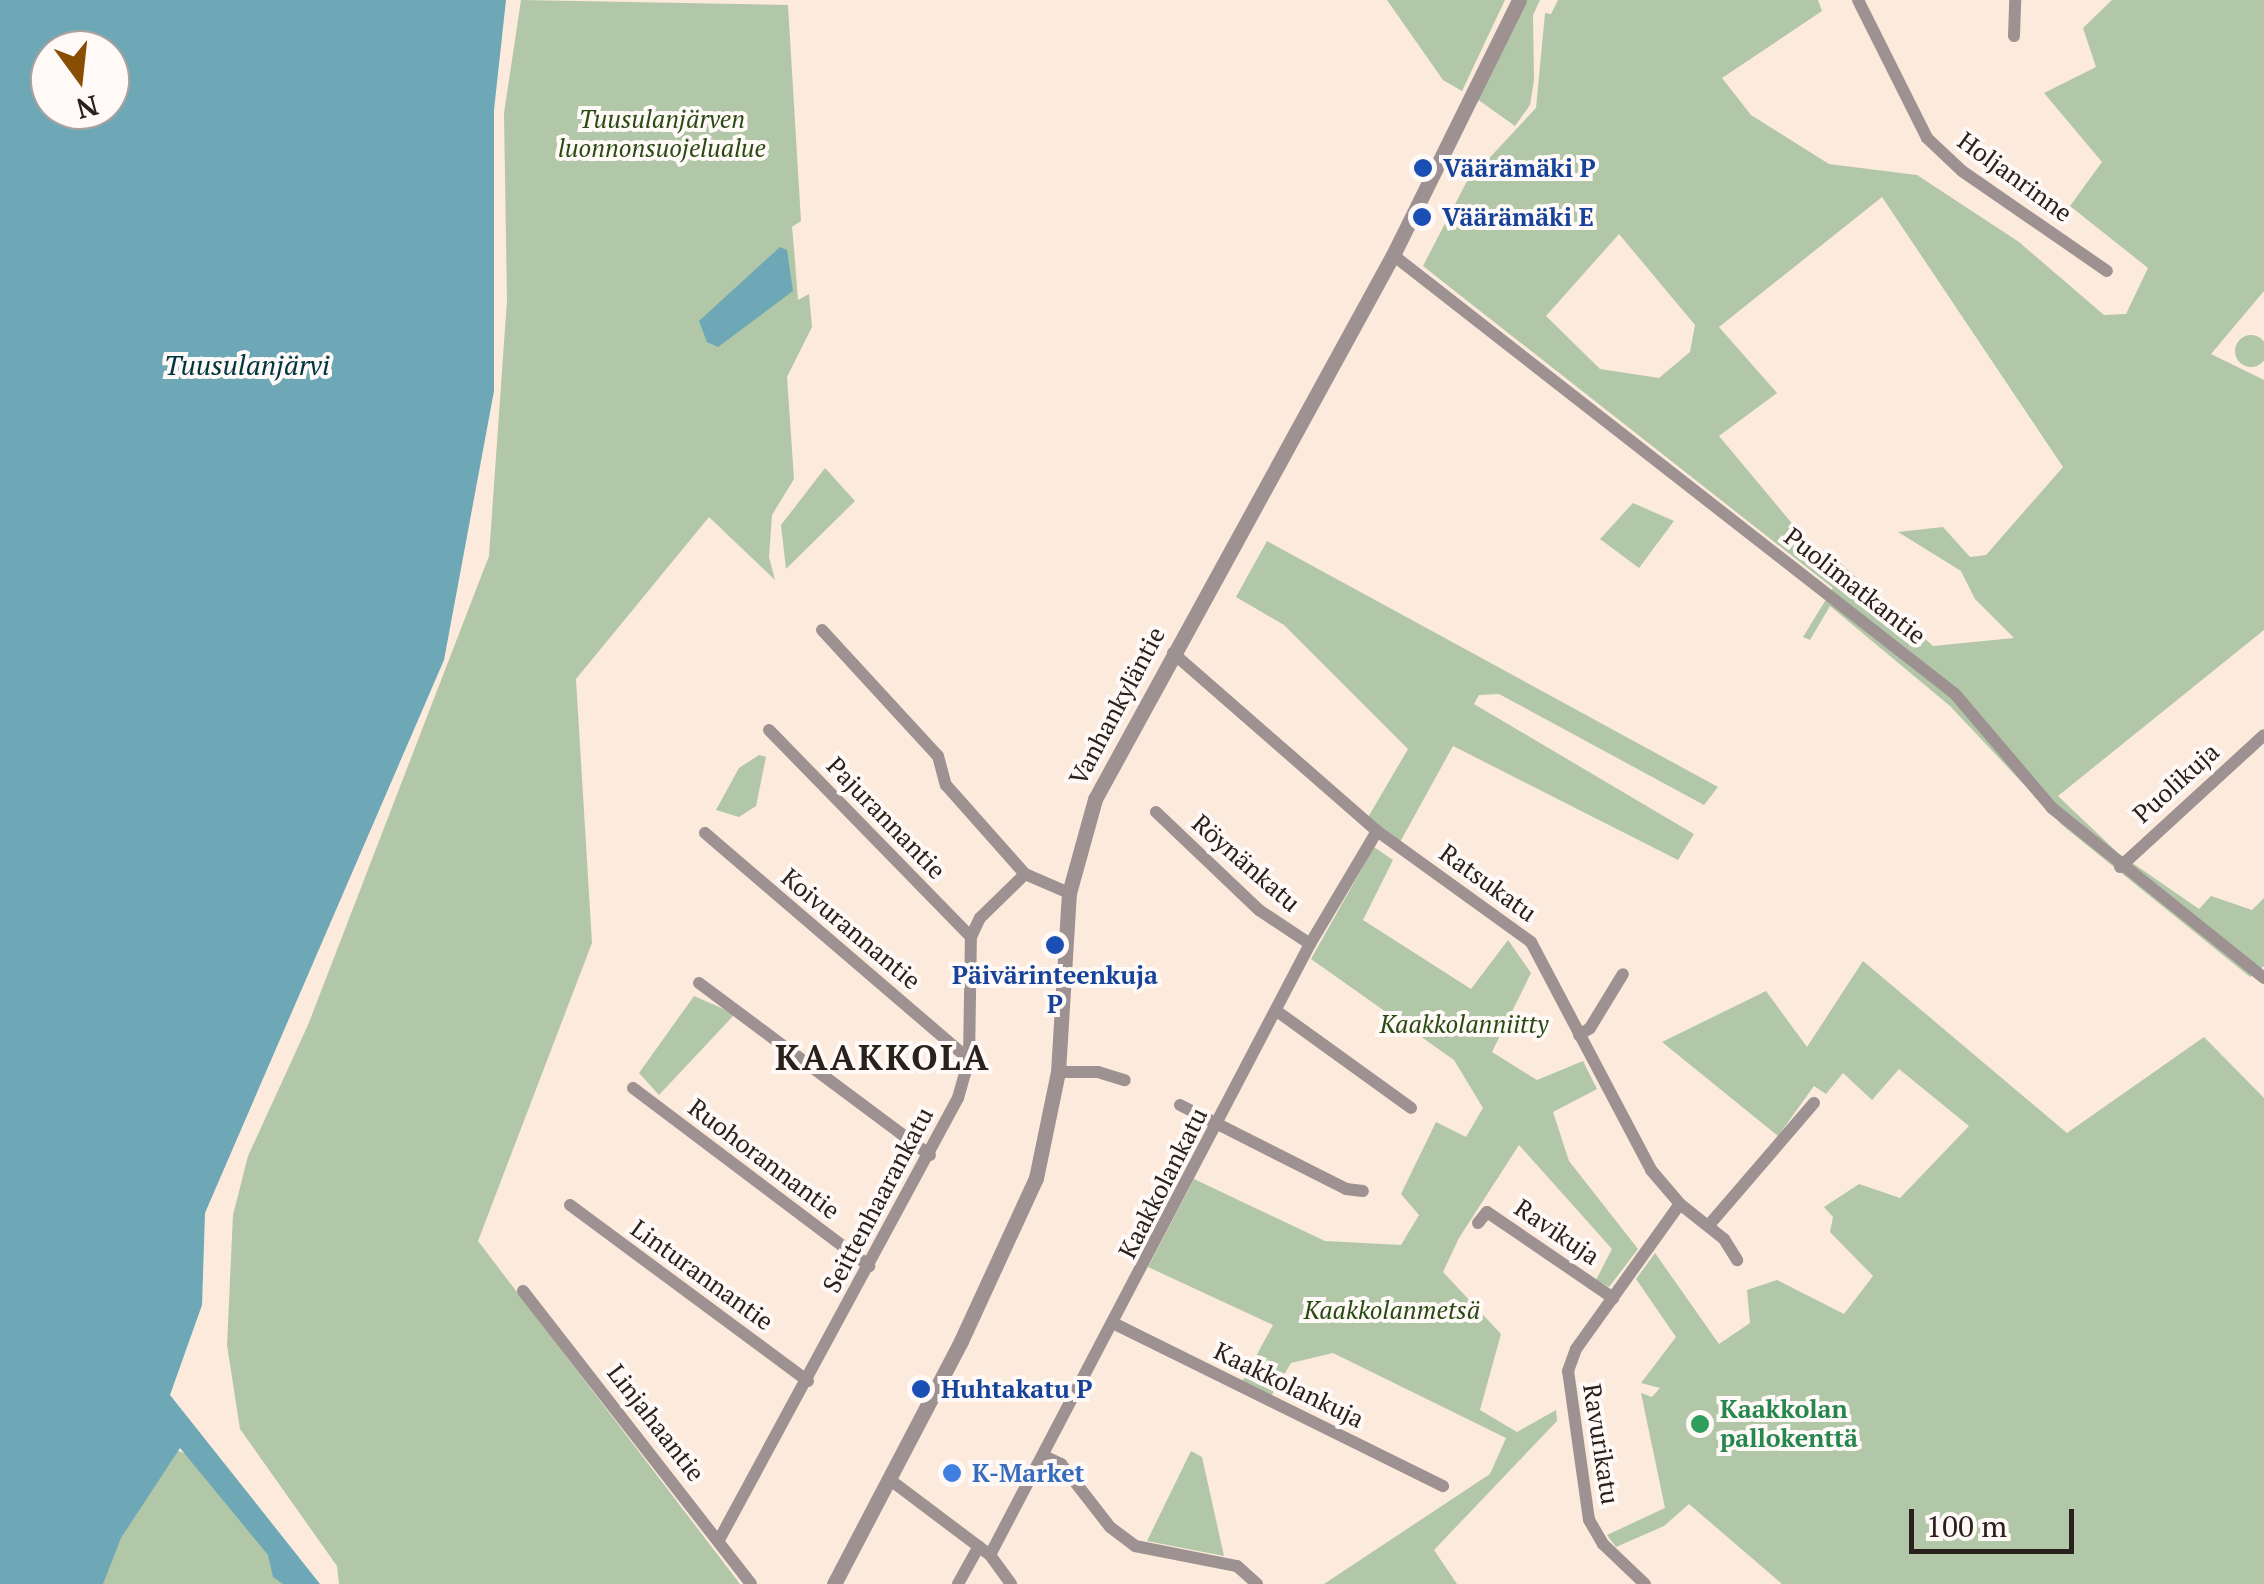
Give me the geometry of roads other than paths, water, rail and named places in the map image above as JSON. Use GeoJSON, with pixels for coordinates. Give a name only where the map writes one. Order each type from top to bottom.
{"type":"FeatureCollection","features":[{"type":"Feature","properties":{"kind":"street","name":"Vanhankyläntie"},"geometry":{"type":"LineString","coordinates":[[834,1584],[1020,1218],[1036,1178],[1058,1072],[1069,893],[1095,799],[1393,255],[1519,0]]}},
{"type":"Feature","properties":{"kind":"street","name":"Holjanrinne"},"geometry":{"type":"LineString","coordinates":[[1858,0],[1927,138],[1962,172],[2107,271]]}},
{"type":"Feature","properties":{"kind":"street"},"geometry":{"type":"LineString","coordinates":[[2014,36],[2015,0]]}},
{"type":"Feature","properties":{"kind":"street","name":"Puolimatkantie"},"geometry":{"type":"LineString","coordinates":[[1393,255],[1955,694],[2052,808],[2120,867],[2264,978]]}},
{"type":"Feature","properties":{"kind":"street"},"geometry":{"type":"LineString","coordinates":[[822,630],[938,756],[946,785],[1025,874],[1069,893]]}},
{"type":"Feature","properties":{"kind":"street","name":"Ratsukatu"},"geometry":{"type":"LineString","coordinates":[[1173,653],[1202,671],[1377,831],[1530,942],[1651,1170],[1680,1204],[1709,1225],[1736,1260]]}},
{"type":"Feature","properties":{"kind":"street","name":"Pajurannantie"},"geometry":{"type":"LineString","coordinates":[[769,730],[971,937]]}},
{"type":"Feature","properties":{"kind":"street","name":"Puolikuja"},"geometry":{"type":"LineString","coordinates":[[2120,867],[2264,735]]}},
{"type":"Feature","properties":{"kind":"street","name":"Röynänkatu"},"geometry":{"type":"LineString","coordinates":[[1156,812],[1259,910],[1310,944]]}},
{"type":"Feature","properties":{"kind":"street","name":"Kaakkolankatu"},"geometry":{"type":"LineString","coordinates":[[958,1584],[1046,1457],[1310,944],[1377,831]]}},
{"type":"Feature","properties":{"kind":"street","name":"Koivurannantie"},"geometry":{"type":"LineString","coordinates":[[705,834],[968,1059]]}},
{"type":"Feature","properties":{"kind":"street"},"geometry":{"type":"LineString","coordinates":[[971,937],[980,918],[1025,874]]}},
{"type":"Feature","properties":{"kind":"street","name":"Seittenhaarankatu"},"geometry":{"type":"LineString","coordinates":[[719,1540],[930,1155],[968,1059],[971,937]]}},
{"type":"Feature","properties":{"kind":"street"},"geometry":{"type":"LineString","coordinates":[[1578,1035],[1590,1028],[1623,974]]}},
{"type":"Feature","properties":{"kind":"street"},"geometry":{"type":"LineString","coordinates":[[699,983],[930,1155]]}},
{"type":"Feature","properties":{"kind":"street"},"geometry":{"type":"LineString","coordinates":[[1278,1012],[1410,1108]]}},
{"type":"Feature","properties":{"kind":"street"},"geometry":{"type":"LineString","coordinates":[[1058,1072],[1098,1072],[1126,1080]]}},
{"type":"Feature","properties":{"kind":"street","name":"Ruohorannantie"},"geometry":{"type":"LineString","coordinates":[[633,1088],[868,1266]]}},
{"type":"Feature","properties":{"kind":"street"},"geometry":{"type":"LineString","coordinates":[[1709,1225],[1814,1103]]}},
{"type":"Feature","properties":{"kind":"street"},"geometry":{"type":"LineString","coordinates":[[1180,1106],[1346,1189],[1363,1191]]}},
{"type":"Feature","properties":{"kind":"street","name":"Ravurikatu"},"geometry":{"type":"LineString","coordinates":[[1645,1584],[1603,1544],[1589,1520],[1568,1384],[1576,1348],[1680,1204]]}},
{"type":"Feature","properties":{"kind":"street","name":"Linturannantie"},"geometry":{"type":"LineString","coordinates":[[570,1206],[808,1381]]}},
{"type":"Feature","properties":{"kind":"street","name":"Ravikuja"},"geometry":{"type":"LineString","coordinates":[[1478,1223],[1487,1212],[1613,1298]]}},
{"type":"Feature","properties":{"kind":"street","name":"Linjahaantie"},"geometry":{"type":"LineString","coordinates":[[523,1291],[751,1584]]}},
{"type":"Feature","properties":{"kind":"street","name":"Kaakkolankuja"},"geometry":{"type":"LineString","coordinates":[[1115,1324],[1443,1486]]}},
{"type":"Feature","properties":{"kind":"street"},"geometry":{"type":"LineString","coordinates":[[1046,1457],[1061,1464],[1110,1527],[1135,1546],[1237,1566],[1257,1584]]}},
{"type":"Feature","properties":{"kind":"street"},"geometry":{"type":"LineString","coordinates":[[888,1479],[984,1551],[1011,1584]]}},
{"type":"Feature","properties":{"kind":"water","name":"Tuusulanjärvi"},"geometry":{"type":"Polygon","coordinates":[[[0,0],[506,0],[494,110],[494,391],[444,660],[205,1213],[202,1305],[170,1395],[320,1584],[283,1584],[273,1577],[268,1555],[180,1448],[121,1538],[103,1584],[0,1584],[0,0]]]}},
{"type":"Feature","properties":{"kind":"water"},"geometry":{"type":"Polygon","coordinates":[[[780,247],[787,250],[793,291],[718,347],[707,342],[699,321],[780,247]]]}},
{"type":"Feature","properties":{"kind":"place","name":"Väärämäki P"},"geometry":{"type":"Point","coordinates":[1423,168]}},
{"type":"Feature","properties":{"kind":"place","name":"Väärämäki E"},"geometry":{"type":"Point","coordinates":[1422,217]}},
{"type":"Feature","properties":{"kind":"place","name":"Päivärinteenkuja P"},"geometry":{"type":"Point","coordinates":[1055,945]}},
{"type":"Feature","properties":{"kind":"place","name":"Huhtakatu P"},"geometry":{"type":"Point","coordinates":[921,1389]}},
{"type":"Feature","properties":{"kind":"place","name":"Kaakkolan pallokenttä"},"geometry":{"type":"Point","coordinates":[1700,1424]}},
{"type":"Feature","properties":{"kind":"place","name":"K-Market"},"geometry":{"type":"Point","coordinates":[952,1473]}},
{"type":"Feature","properties":{"kind":"district","name":"KAAKKOLA"},"geometry":{"type":"Point","coordinates":[883,1057]}},
{"type":"Feature","properties":{"kind":"park label","name":"Tuusulanjärven luonnonsuojelualue"},"geometry":{"type":"Point","coordinates":[662,134]}},
{"type":"Feature","properties":{"kind":"park label","name":"Kaakkolanniitty"},"geometry":{"type":"Point","coordinates":[1464,1024]}},
{"type":"Feature","properties":{"kind":"park label","name":"Kaakkolanmetsä"},"geometry":{"type":"Point","coordinates":[1392,1310]}}]}
